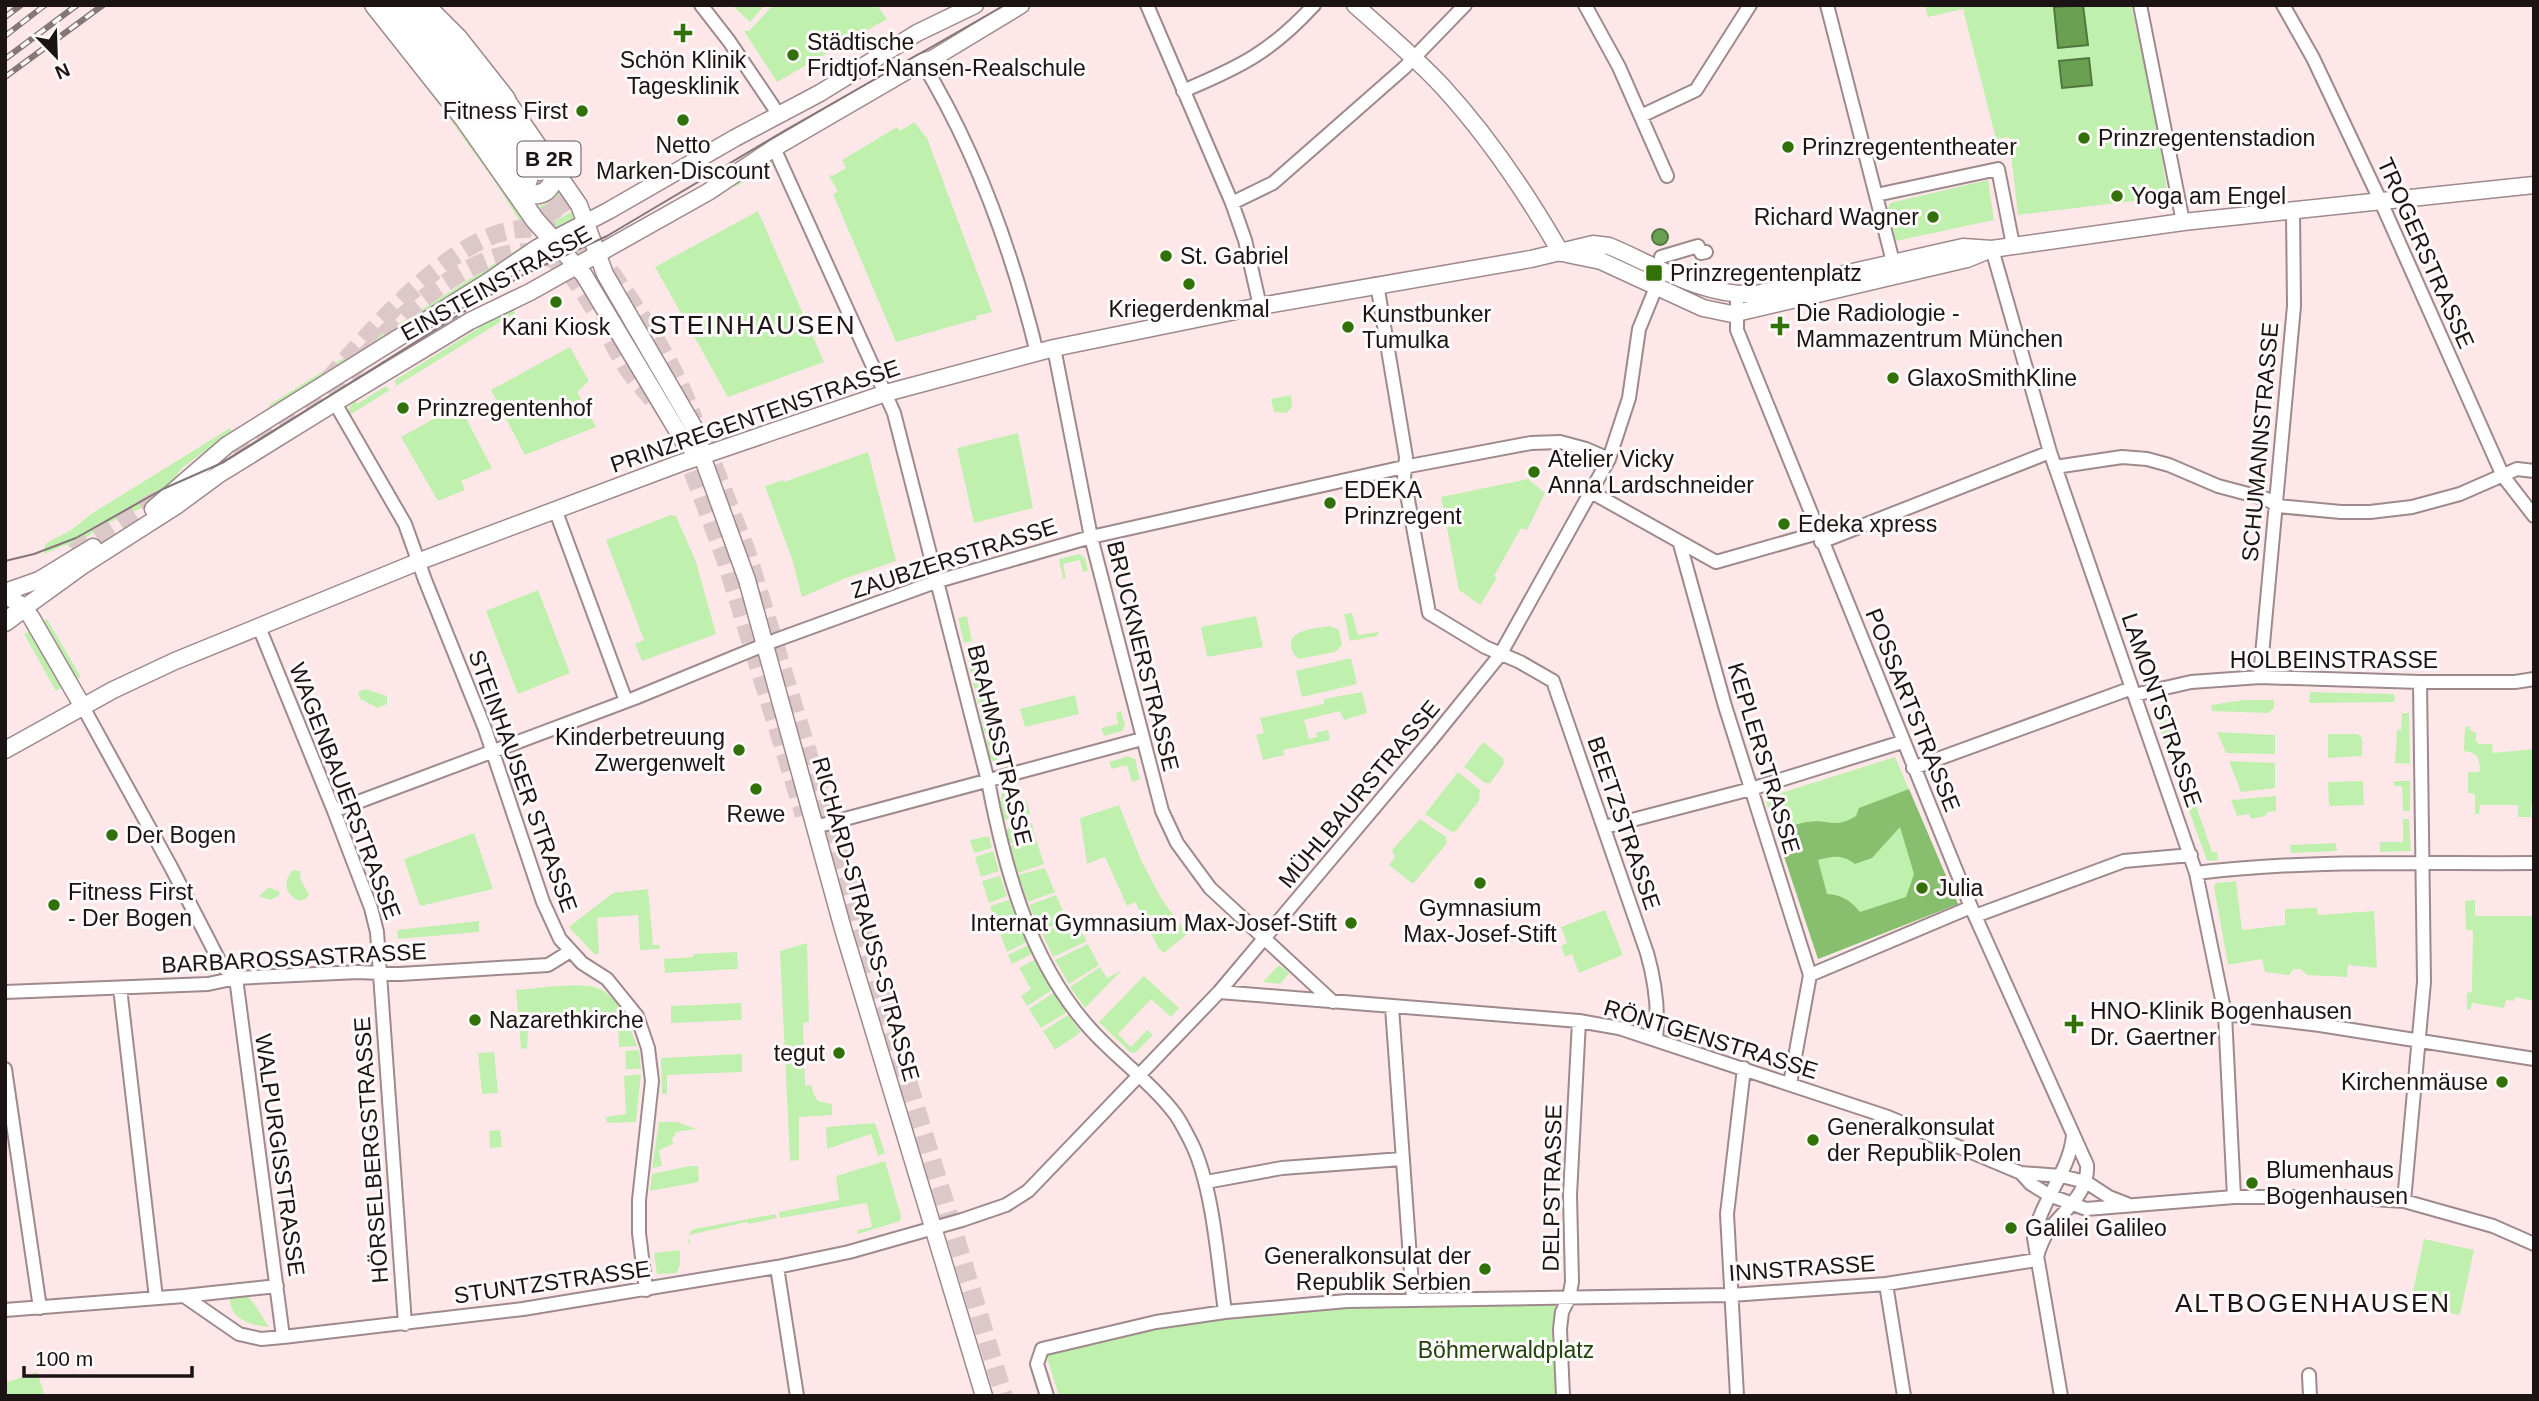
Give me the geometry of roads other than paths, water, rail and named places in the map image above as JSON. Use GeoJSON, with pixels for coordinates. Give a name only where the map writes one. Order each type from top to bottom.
{"type":"FeatureCollection","features":[{"type":"Feature","properties":{"kind":"highway"},"geometry":{"type":"LineString","coordinates":[[374,5],[432,76],[535,179],[535,220],[552,239]]}},
{"type":"Feature","properties":{"kind":"highway","name":"B 2R"},"geometry":{"type":"LineString","coordinates":[[387,5],[535,179]]}},
{"type":"Feature","properties":{"kind":"highway","name":"B 2R"},"geometry":{"type":"LineString","coordinates":[[407,5],[462,66],[535,179]]}},
{"type":"Feature","properties":{"kind":"highway","name":"B 2R"},"geometry":{"type":"LineString","coordinates":[[425,5],[458,38],[506,99]]}},
{"type":"Feature","properties":{"kind":"highway","name":"EINSTEINSTRASSE"},"geometry":{"type":"LineString","coordinates":[[5,622],[24,608]]}},
{"type":"Feature","properties":{"kind":"main road","name":"EINSTEINSTRASSE"},"geometry":{"type":"LineString","coordinates":[[5,594],[39,580],[153,509],[227,445],[552,239],[851,76],[917,33],[975,5]]}},
{"type":"Feature","properties":{"kind":"main road","name":"EINSTEINSTRASSE"},"geometry":{"type":"LineString","coordinates":[[24,608],[218,475],[470,321],[518,299],[708,192],[774,148],[922,62],[932,60],[1021,5]]}},
{"type":"Feature","properties":{"kind":"main road"},"geometry":{"type":"LineString","coordinates":[[1354,5],[1442,86],[1495,151],[1532,204],[1561,253]]}},
{"type":"Feature","properties":{"kind":"main road","name":"B 2R"},"geometry":{"type":"LineString","coordinates":[[506,99],[535,179],[579,205],[605,274],[699,436],[702,456]]}},
{"type":"Feature","properties":{"kind":"main road","name":"PRINZREGENTENSTRASSE"},"geometry":{"type":"LineString","coordinates":[[1561,253],[1594,258],[1703,308],[1735,314],[1964,247],[1992,249],[2183,222],[2534,186]]}},
{"type":"Feature","properties":{"kind":"main road"},"geometry":{"type":"LineString","coordinates":[[552,239],[576,265],[609,315],[684,442],[702,456]]}},
{"type":"Feature","properties":{"kind":"main road","name":"PRINZREGENTENSTRASSE"},"geometry":{"type":"LineString","coordinates":[[5,750],[113,690],[175,661],[555,509],[886,393],[1054,348],[1259,306],[1602,244],[1662,263],[1712,291],[1737,295],[1891,270]]}},
{"type":"Feature","properties":{"kind":"main road","name":"RICHARD-STRAUSS-STRASSE"},"geometry":{"type":"LineString","coordinates":[[702,456],[747,580],[815,827],[984,1396]]}},
{"type":"Feature","properties":{"kind":"main road"},"geometry":{"type":"LineString","coordinates":[[5,594],[24,608],[83,707]]}},
{"type":"Feature","properties":{"kind":"street"},"geometry":{"type":"LineString","coordinates":[[701,5],[779,115]]}},
{"type":"Feature","properties":{"kind":"street"},"geometry":{"type":"LineString","coordinates":[[1147,5],[1232,203],[1245,240],[1259,306]]}},
{"type":"Feature","properties":{"kind":"street"},"geometry":{"type":"LineString","coordinates":[[1183,91],[1228,73],[1264,52],[1314,5]]}},
{"type":"Feature","properties":{"kind":"street"},"geometry":{"type":"LineString","coordinates":[[1232,203],[1273,183],[1414,58],[1465,5]]}},
{"type":"Feature","properties":{"kind":"street"},"geometry":{"type":"LineString","coordinates":[[1585,5],[1619,67],[1667,176]]}},
{"type":"Feature","properties":{"kind":"street"},"geometry":{"type":"LineString","coordinates":[[1642,116],[1696,90],[1751,5]]}},
{"type":"Feature","properties":{"kind":"street"},"geometry":{"type":"LineString","coordinates":[[1827,5],[1876,195],[1891,270]]}},
{"type":"Feature","properties":{"kind":"street"},"geometry":{"type":"LineString","coordinates":[[2140,5],[2183,222]]}},
{"type":"Feature","properties":{"kind":"street","name":"TROGERSTRASSE"},"geometry":{"type":"LineString","coordinates":[[2283,5],[2313,58],[2381,202],[2503,475],[2534,516]]}},
{"type":"Feature","properties":{"kind":"street"},"geometry":{"type":"LineString","coordinates":[[922,62],[966,142],[1001,228],[1037,353]]}},
{"type":"Feature","properties":{"kind":"street","name":"BRAHMSSTRASSE"},"geometry":{"type":"LineString","coordinates":[[774,148],[894,413],[988,781],[1005,859],[1025,917],[1041,954],[1068,1000],[1086,1024],[1173,1111],[1192,1144],[1206,1182],[1225,1312]]}},
{"type":"Feature","properties":{"kind":"street"},"geometry":{"type":"LineString","coordinates":[[1876,195],[1998,169],[2014,245]]}},
{"type":"Feature","properties":{"kind":"street","name":"SCHUMANNSTRASSE"},"geometry":{"type":"LineString","coordinates":[[2260,677],[2294,306],[2293,211]]}},
{"type":"Feature","properties":{"kind":"street"},"geometry":{"type":"LineString","coordinates":[[1662,263],[1698,246],[1701,253],[1706,251]]}},
{"type":"Feature","properties":{"kind":"street","name":"LAMONTSTRASSE"},"geometry":{"type":"LineString","coordinates":[[1992,249],[2050,452],[2196,873],[2225,1014],[2234,1197]]}},
{"type":"Feature","properties":{"kind":"street","name":"MÜHLBAURSTRASSE"},"geometry":{"type":"LineString","coordinates":[[933,1228],[1006,1205],[1027,1191],[1219,992],[1500,655],[1609,459],[1629,398],[1639,329],[1662,263]]}},
{"type":"Feature","properties":{"kind":"street","name":"BEETZSTRASSE"},"geometry":{"type":"LineString","coordinates":[[1377,284],[1406,457],[1404,480],[1429,613],[1500,655],[1520,662],[1553,681],[1653,973],[1658,1017],[1656,1039]]}},
{"type":"Feature","properties":{"kind":"street","name":"POSSARTSTRASSE"},"geometry":{"type":"LineString","coordinates":[[1737,295],[1737,330],[1902,742],[1973,911],[2073,1136],[2083,1151],[2087,1165],[2086,1182]]}},
{"type":"Feature","properties":{"kind":"street","name":"BRUCKNERSTRASSE"},"geometry":{"type":"LineString","coordinates":[[1054,348],[1091,537],[1162,811],[1177,842],[1210,888],[1264,940]]}},
{"type":"Feature","properties":{"kind":"street","name":"STEINHAUSER STRASSE"},"geometry":{"type":"LineString","coordinates":[[335,403],[405,524],[492,751],[543,902],[560,939],[582,963],[607,979],[622,996],[636,1016],[648,1048],[652,1081],[640,1180],[641,1250],[646,1290]]}},
{"type":"Feature","properties":{"kind":"street","name":"ZAUBZERSTRASSE"},"geometry":{"type":"LineString","coordinates":[[334,811],[937,581],[1091,537],[1404,467],[1531,443],[1560,442],[1609,459]]}},
{"type":"Feature","properties":{"kind":"street"},"geometry":{"type":"LineString","coordinates":[[1591,492],[1716,562],[1820,537],[2050,452]]}},
{"type":"Feature","properties":{"kind":"street"},"geometry":{"type":"LineString","coordinates":[[2055,467],[2122,457],[2147,459],[2169,465],[2218,486],[2267,499],[2277,506],[2340,512],[2370,512],[2441,501],[2517,469],[2534,471]]}},
{"type":"Feature","properties":{"kind":"street"},"geometry":{"type":"LineString","coordinates":[[555,509],[626,701]]}},
{"type":"Feature","properties":{"kind":"street","name":"KEPLERSTRASSE"},"geometry":{"type":"LineString","coordinates":[[1680,544],[1692,594],[1810,975],[1790,1084]]}},
{"type":"Feature","properties":{"kind":"street","name":"WAGENBAUERSTRASSE"},"geometry":{"type":"LineString","coordinates":[[259,627],[371,908],[377,932],[379,972]]}},
{"type":"Feature","properties":{"kind":"street","name":"HOLBEINSTRASSE"},"geometry":{"type":"LineString","coordinates":[[1913,768],[2133,692],[2191,682],[2260,677],[2420,682],[2534,679]]}},
{"type":"Feature","properties":{"kind":"street"},"geometry":{"type":"LineString","coordinates":[[2404,1201],[2424,982],[2420,682]]}},
{"type":"Feature","properties":{"kind":"street"},"geometry":{"type":"LineString","coordinates":[[83,707],[222,966],[236,978]]}},
{"type":"Feature","properties":{"kind":"street"},"geometry":{"type":"LineString","coordinates":[[815,827],[1142,739]]}},
{"type":"Feature","properties":{"kind":"street"},"geometry":{"type":"LineString","coordinates":[[1605,827],[1751,789],[1902,742]]}},
{"type":"Feature","properties":{"kind":"street"},"geometry":{"type":"LineString","coordinates":[[1810,975],[1973,911],[2124,861],[2191,855]]}},
{"type":"Feature","properties":{"kind":"street"},"geometry":{"type":"LineString","coordinates":[[2196,873],[2339,862],[2534,863]]}},
{"type":"Feature","properties":{"kind":"street"},"geometry":{"type":"LineString","coordinates":[[1264,940],[1333,1002]]}},
{"type":"Feature","properties":{"kind":"street","name":"BARBAROSSASTRASSE"},"geometry":{"type":"LineString","coordinates":[[11,991],[208,985],[236,978],[379,972],[400,974],[548,965],[569,951]]}},
{"type":"Feature","properties":{"kind":"street","name":"HÖRSELBERGSTRASSE"},"geometry":{"type":"LineString","coordinates":[[379,972],[405,1324]]}},
{"type":"Feature","properties":{"kind":"street","name":"WALPURGISSTRASSE"},"geometry":{"type":"LineString","coordinates":[[236,978],[283,1338]]}},
{"type":"Feature","properties":{"kind":"street"},"geometry":{"type":"LineString","coordinates":[[120,988],[156,1297]]}},
{"type":"Feature","properties":{"kind":"street","name":"RÖNTGENSTRASSE"},"geometry":{"type":"LineString","coordinates":[[1219,992],[1579,1021],[1619,1028],[1888,1117],[2021,1173],[2061,1175],[2086,1182],[2109,1197],[2127,1204]]}},
{"type":"Feature","properties":{"kind":"street"},"geometry":{"type":"LineString","coordinates":[[1391,1007],[1413,1300]]}},
{"type":"Feature","properties":{"kind":"street"},"geometry":{"type":"LineString","coordinates":[[2225,1014],[2419,1040],[2534,1059]]}},
{"type":"Feature","properties":{"kind":"street","name":"DELPSTRASSE"},"geometry":{"type":"LineString","coordinates":[[1563,1396],[1560,1329],[1562,1312],[1569,1298],[1572,1282],[1570,1195],[1579,1021]]}},
{"type":"Feature","properties":{"kind":"street"},"geometry":{"type":"LineString","coordinates":[[1737,1396],[1727,1214],[1744,1068]]}},
{"type":"Feature","properties":{"kind":"street"},"geometry":{"type":"LineString","coordinates":[[5,1069],[40,1308]]}},
{"type":"Feature","properties":{"kind":"street"},"geometry":{"type":"LineString","coordinates":[[2061,1396],[2034,1238],[2036,1225],[2049,1195],[2069,1159],[2073,1136]]}},
{"type":"Feature","properties":{"kind":"street"},"geometry":{"type":"LineString","coordinates":[[1206,1182],[1282,1168],[1402,1159]]}},
{"type":"Feature","properties":{"kind":"street","name":"RÖNTGENSTRASSE"},"geometry":{"type":"LineString","coordinates":[[2021,1173],[2031,1184],[2072,1205]]}},
{"type":"Feature","properties":{"kind":"street"},"geometry":{"type":"LineString","coordinates":[[2036,1260],[2044,1237],[2072,1205],[2086,1182]]}},
{"type":"Feature","properties":{"kind":"street"},"geometry":{"type":"LineString","coordinates":[[2072,1205],[2086,1209],[2234,1197],[2341,1197],[2404,1201],[2493,1226],[2534,1244]]}},
{"type":"Feature","properties":{"kind":"street","name":"STUNTZSTRASSE"},"geometry":{"type":"LineString","coordinates":[[184,1296],[239,1334],[261,1339],[283,1338],[523,1309],[646,1290],[777,1267],[933,1228]]}},
{"type":"Feature","properties":{"kind":"street","name":"INNSTRASSE"},"geometry":{"type":"LineString","coordinates":[[1569,1298],[1731,1295],[1886,1283],[2036,1260]]}},
{"type":"Feature","properties":{"kind":"street"},"geometry":{"type":"LineString","coordinates":[[777,1267],[797,1396]]}},
{"type":"Feature","properties":{"kind":"street"},"geometry":{"type":"LineString","coordinates":[[1886,1283],[1904,1396]]}},
{"type":"Feature","properties":{"kind":"street"},"geometry":{"type":"LineString","coordinates":[[5,1310],[277,1286]]}},
{"type":"Feature","properties":{"kind":"street"},"geometry":{"type":"LineString","coordinates":[[1047,1396],[1037,1364],[1042,1349],[1156,1322],[1225,1312],[1347,1301],[1569,1298]]}},
{"type":"Feature","properties":{"kind":"street"},"geometry":{"type":"LineString","coordinates":[[2309,1375],[2310,1396]]}},
{"type":"Feature","properties":{"kind":"tunnel"},"geometry":{"type":"LineString","coordinates":[[542,174],[597,264]]}},
{"type":"Feature","properties":{"kind":"tunnel"},"geometry":{"type":"LineString","coordinates":[[530,183],[587,271]]}},
{"type":"Feature","properties":{"kind":"tunnel"},"geometry":{"type":"LineString","coordinates":[[328,380],[387,315],[459,253],[483,239],[507,231],[555,231]]}},
{"type":"Feature","properties":{"kind":"tunnel"},"geometry":{"type":"LineString","coordinates":[[310,413],[390,329],[435,290],[478,264],[522,252],[543,255],[561,265],[570,274],[588,299],[627,368],[654,401]]}},
{"type":"Feature","properties":{"kind":"tunnel"},"geometry":{"type":"LineString","coordinates":[[610,271],[668,361],[694,420]]}},
{"type":"Feature","properties":{"kind":"tunnel"},"geometry":{"type":"LineString","coordinates":[[210,466],[295,410]]}},
{"type":"Feature","properties":{"kind":"tunnel"},"geometry":{"type":"LineString","coordinates":[[704,440],[747,552],[1004,1396]]}},
{"type":"Feature","properties":{"kind":"tunnel"},"geometry":{"type":"LineString","coordinates":[[683,446],[725,559],[804,815]]}},
{"type":"Feature","properties":{"kind":"tunnel"},"geometry":{"type":"LineString","coordinates":[[74,552],[166,494]]}},
{"type":"Feature","properties":{"kind":"tunnel"},"geometry":{"type":"LineString","coordinates":[[5,606],[51,579]]}},
{"type":"Feature","properties":{"kind":"tram line"},"geometry":{"type":"LineString","coordinates":[[5,561],[34,554],[76,538],[163,489],[224,462],[521,276],[607,236],[1005,5]]}},
{"type":"Feature","properties":{"kind":"railway"},"geometry":{"type":"LineString","coordinates":[[5,17],[21,5]]}},
{"type":"Feature","properties":{"kind":"railway"},"geometry":{"type":"LineString","coordinates":[[5,36],[45,5]]}},
{"type":"Feature","properties":{"kind":"railway"},"geometry":{"type":"LineString","coordinates":[[5,59],[77,5]]}},
{"type":"Feature","properties":{"kind":"railway"},"geometry":{"type":"LineString","coordinates":[[5,77],[103,5]]}},
{"type":"Feature","properties":{"kind":"place","name":"Schön Klinik Tagesklinik"},"geometry":{"type":"Point","coordinates":[683,33]}},
{"type":"Feature","properties":{"kind":"place","name":"Städtische Fridtjof-Nansen-Realschule"},"geometry":{"type":"Point","coordinates":[793,55]}},
{"type":"Feature","properties":{"kind":"place","name":"Fitness First"},"geometry":{"type":"Point","coordinates":[582,111]}},
{"type":"Feature","properties":{"kind":"place","name":"Netto Marken-Discount"},"geometry":{"type":"Point","coordinates":[683,120]}},
{"type":"Feature","properties":{"kind":"place","name":"Prinzregentenstadion"},"geometry":{"type":"Point","coordinates":[2084,138]}},
{"type":"Feature","properties":{"kind":"place","name":"Prinzregententheater"},"geometry":{"type":"Point","coordinates":[1788,147]}},
{"type":"Feature","properties":{"kind":"place","name":"Yoga am Engel"},"geometry":{"type":"Point","coordinates":[2117,196]}},
{"type":"Feature","properties":{"kind":"place","name":"Richard Wagner"},"geometry":{"type":"Point","coordinates":[1933,217]}},
{"type":"Feature","properties":{"kind":"place","name":"St. Gabriel"},"geometry":{"type":"Point","coordinates":[1166,256]}},
{"type":"Feature","properties":{"kind":"place","name":"Prinzregentenplatz"},"geometry":{"type":"Point","coordinates":[1654,273]}},
{"type":"Feature","properties":{"kind":"place","name":"Kriegerdenkmal"},"geometry":{"type":"Point","coordinates":[1189,284]}},
{"type":"Feature","properties":{"kind":"place","name":"Kani Kiosk"},"geometry":{"type":"Point","coordinates":[556,302]}},
{"type":"Feature","properties":{"kind":"place","name":"Die Radiologie - Mammazentrum München"},"geometry":{"type":"Point","coordinates":[1780,326]}},
{"type":"Feature","properties":{"kind":"place","name":"Kunstbunker Tumulka"},"geometry":{"type":"Point","coordinates":[1348,327]}},
{"type":"Feature","properties":{"kind":"place","name":"GlaxoSmithKline"},"geometry":{"type":"Point","coordinates":[1893,378]}},
{"type":"Feature","properties":{"kind":"place","name":"Prinzregentenhof"},"geometry":{"type":"Point","coordinates":[403,408]}},
{"type":"Feature","properties":{"kind":"place","name":"Atelier Vicky Anna Lardschneider"},"geometry":{"type":"Point","coordinates":[1534,472]}},
{"type":"Feature","properties":{"kind":"place","name":"EDEKA Prinzregent"},"geometry":{"type":"Point","coordinates":[1330,503]}},
{"type":"Feature","properties":{"kind":"place","name":"Edeka xpress"},"geometry":{"type":"Point","coordinates":[1784,524]}},
{"type":"Feature","properties":{"kind":"place","name":"Kinderbetreuung Zwergenwelt"},"geometry":{"type":"Point","coordinates":[739,750]}},
{"type":"Feature","properties":{"kind":"place","name":"Rewe"},"geometry":{"type":"Point","coordinates":[756,789]}},
{"type":"Feature","properties":{"kind":"place","name":"Der Bogen"},"geometry":{"type":"Point","coordinates":[112,835]}},
{"type":"Feature","properties":{"kind":"place","name":"Gymnasium Max-Josef-Stift"},"geometry":{"type":"Point","coordinates":[1480,883]}},
{"type":"Feature","properties":{"kind":"place","name":"Julia"},"geometry":{"type":"Point","coordinates":[1922,888]}},
{"type":"Feature","properties":{"kind":"place","name":"Fitness First - Der Bogen"},"geometry":{"type":"Point","coordinates":[54,905]}},
{"type":"Feature","properties":{"kind":"place","name":"Internat Gymnasium Max-Josef-Stift"},"geometry":{"type":"Point","coordinates":[1351,923]}},
{"type":"Feature","properties":{"kind":"place","name":"Nazarethkirche"},"geometry":{"type":"Point","coordinates":[475,1020]}},
{"type":"Feature","properties":{"kind":"place","name":"HNO-Klinik Bogenhausen Dr. Gaertner"},"geometry":{"type":"Point","coordinates":[2074,1024]}},
{"type":"Feature","properties":{"kind":"place","name":"tegut"},"geometry":{"type":"Point","coordinates":[839,1053]}},
{"type":"Feature","properties":{"kind":"place","name":"Kirchenmäuse"},"geometry":{"type":"Point","coordinates":[2502,1082]}},
{"type":"Feature","properties":{"kind":"place","name":"Generalkonsulat der Republik Polen"},"geometry":{"type":"Point","coordinates":[1813,1140]}},
{"type":"Feature","properties":{"kind":"place","name":"Blumenhaus Bogenhausen"},"geometry":{"type":"Point","coordinates":[2252,1183]}},
{"type":"Feature","properties":{"kind":"place","name":"Galilei Galileo"},"geometry":{"type":"Point","coordinates":[2011,1228]}},
{"type":"Feature","properties":{"kind":"place","name":"Generalkonsulat der Republik Serbien"},"geometry":{"type":"Point","coordinates":[1485,1269]}},
{"type":"Feature","properties":{"kind":"district","name":"STEINHAUSEN"},"geometry":{"type":"Point","coordinates":[753,325]}},
{"type":"Feature","properties":{"kind":"district","name":"ALTBOGENHAUSEN"},"geometry":{"type":"Point","coordinates":[2313,1303]}},
{"type":"Feature","properties":{"kind":"park label","name":"Böhmerwaldplatz"},"geometry":{"type":"Point","coordinates":[1506,1350]}}]}
